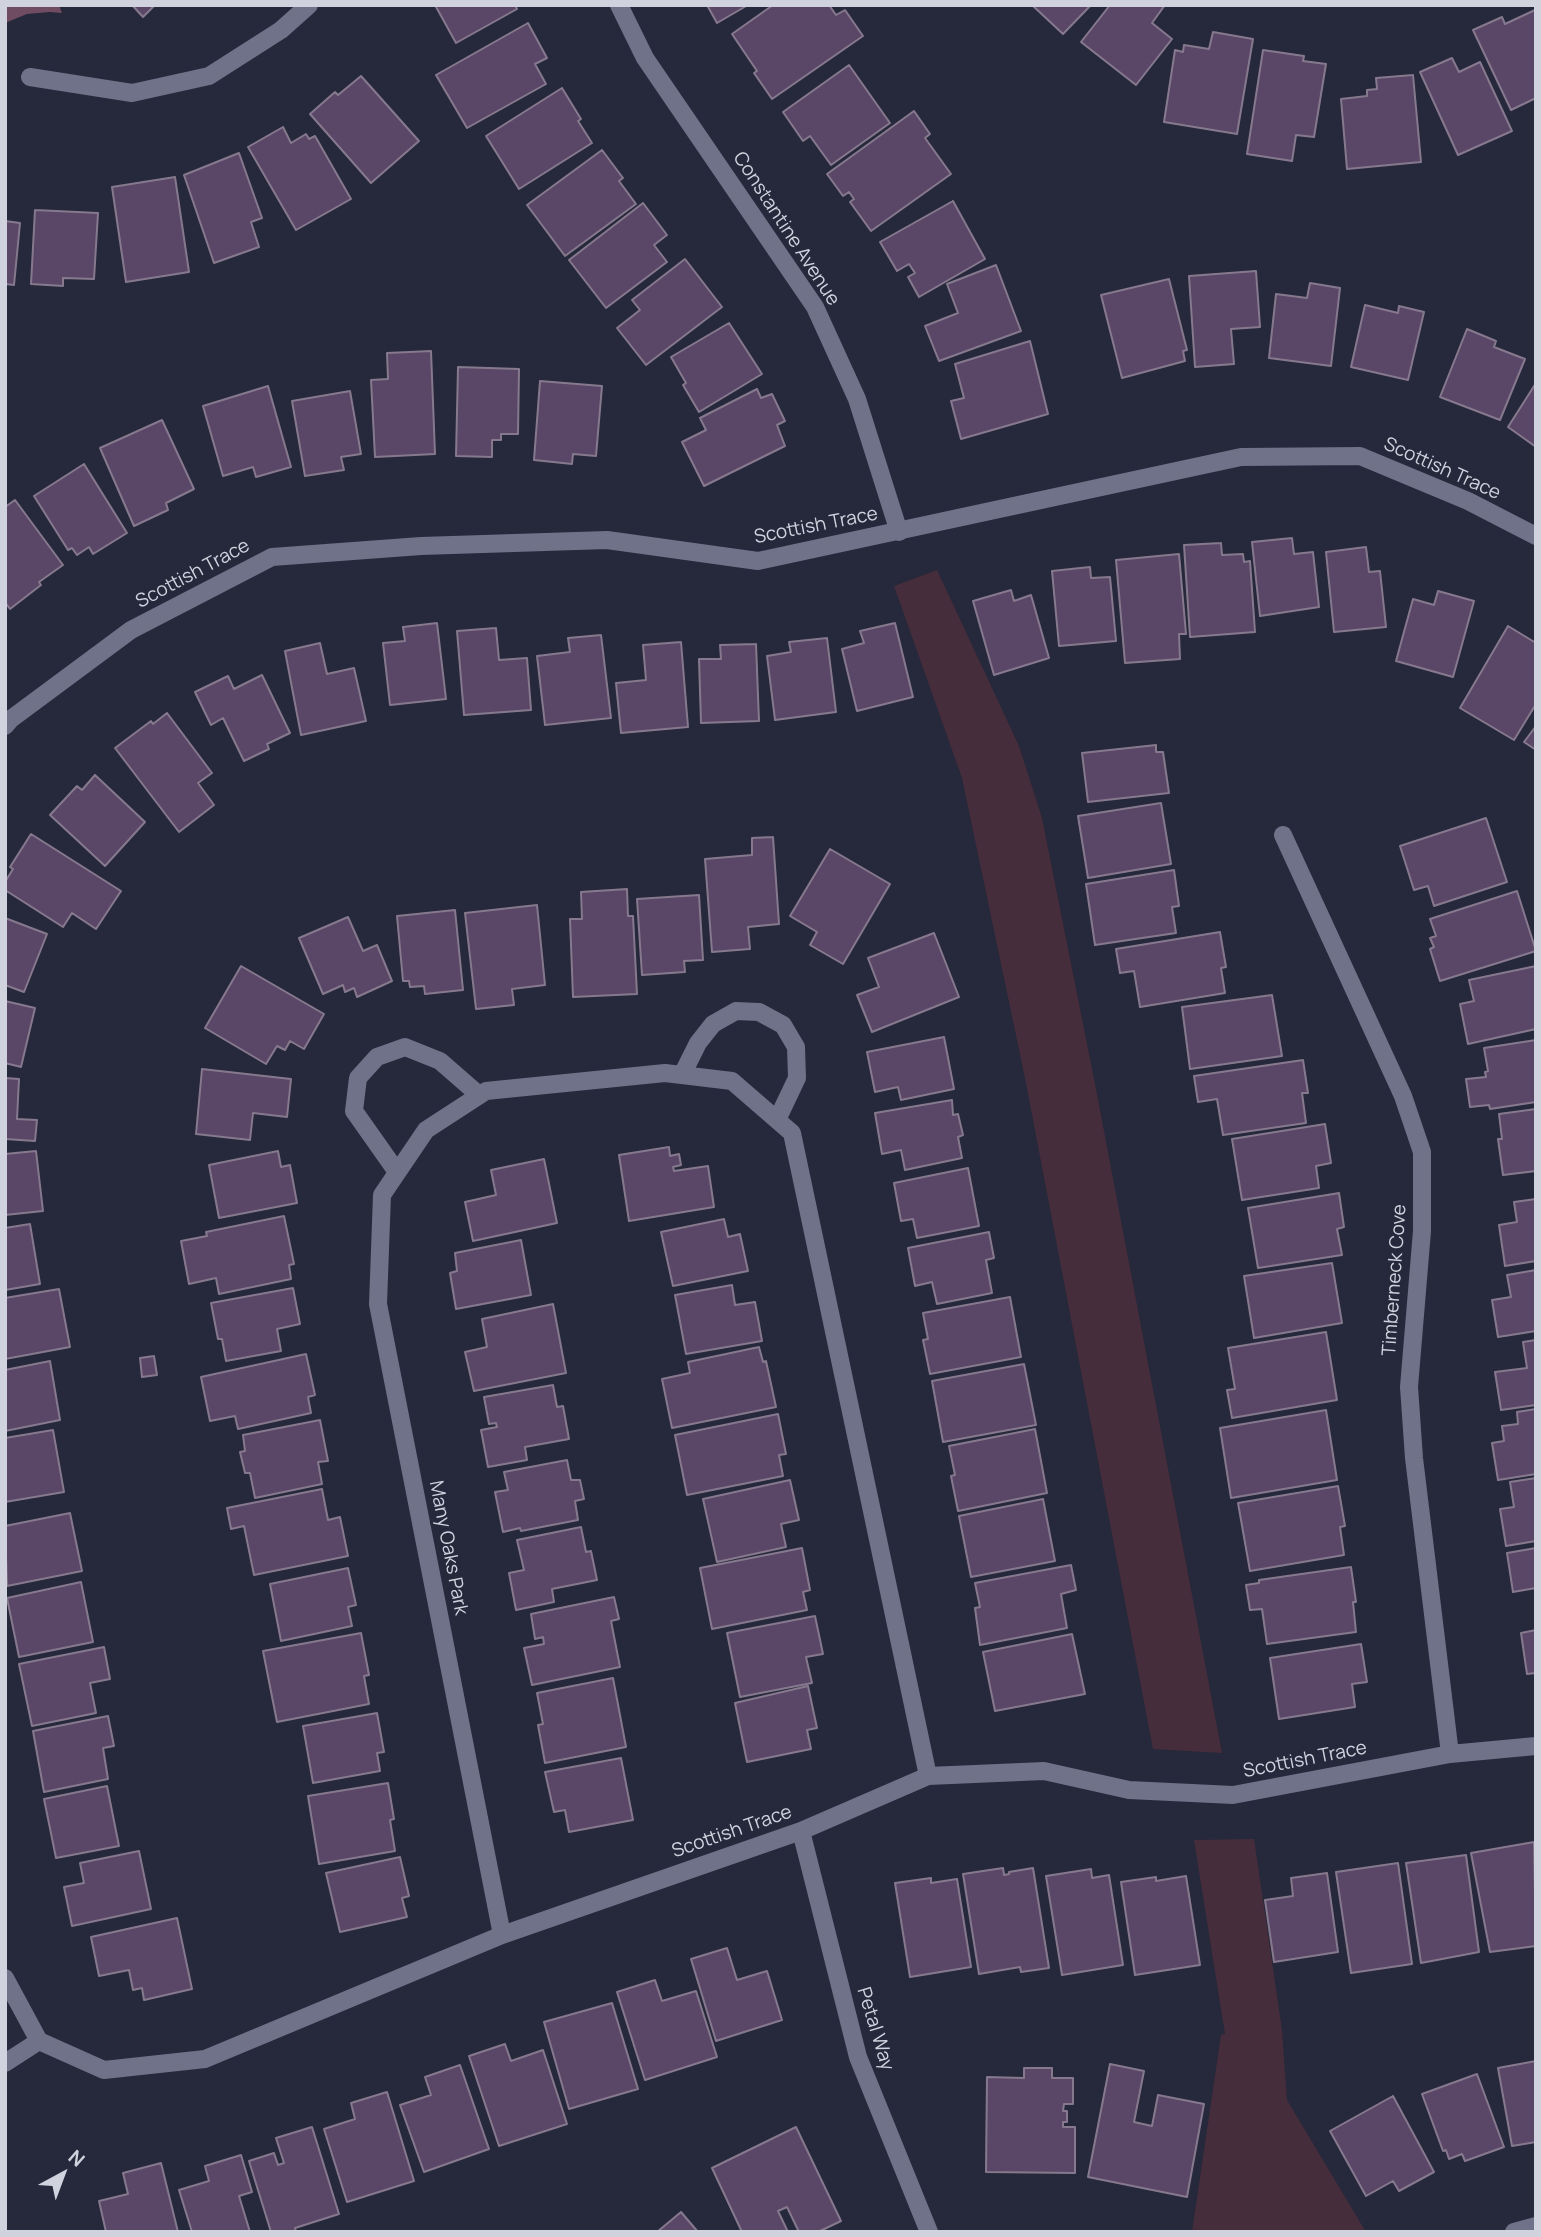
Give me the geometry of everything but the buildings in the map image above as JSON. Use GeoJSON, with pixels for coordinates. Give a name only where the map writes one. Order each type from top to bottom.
{"type":"FeatureCollection","features":[{"type":"Feature","properties":{"kind":"street"},"geometry":{"type":"LineString","coordinates":[[30,77],[132,93],[209,76],[281,30],[309,5]]}},
{"type":"Feature","properties":{"kind":"street","name":"Constantine Avenue"},"geometry":{"type":"LineString","coordinates":[[619,5],[645,58],[815,307],[857,399],[898,532]]}},
{"type":"Feature","properties":{"kind":"street","name":"Scottish Trace"},"geometry":{"type":"LineString","coordinates":[[5,726],[10,719],[131,630],[272,556],[421,546],[607,540],[758,561],[1241,457],[1360,456],[1468,500],[1536,536]]}},
{"type":"Feature","properties":{"kind":"street","name":"Timberneck Cove"},"geometry":{"type":"LineString","coordinates":[[1283,835],[1403,1096],[1422,1152],[1422,1231],[1409,1387],[1414,1458],[1450,1754]]}},
{"type":"Feature","properties":{"kind":"street"},"geometry":{"type":"LineString","coordinates":[[682,1075],[698,1043],[713,1024],[736,1011],[760,1012],[783,1025],[796,1047],[797,1078],[777,1120]]}},
{"type":"Feature","properties":{"kind":"street"},"geometry":{"type":"LineString","coordinates":[[397,1171],[355,1111],[358,1078],[377,1057],[405,1047],[440,1061],[479,1095]]}},
{"type":"Feature","properties":{"kind":"street","name":"Many Oaks Park"},"geometry":{"type":"LineString","coordinates":[[502,1935],[378,1304],[382,1195],[426,1130],[486,1091],[664,1073],[732,1081],[792,1133],[928,1776]]}},
{"type":"Feature","properties":{"kind":"street","name":"Scottish Trace"},"geometry":{"type":"LineString","coordinates":[[39,2041],[104,2070],[205,2059],[502,1935],[801,1831],[928,1776],[1044,1771],[1129,1790],[1233,1795],[1450,1754],[1536,1746]]}},
{"type":"Feature","properties":{"kind":"street","name":"Petal Way"},"geometry":{"type":"LineString","coordinates":[[801,1831],[858,2057],[929,2232]]}},
{"type":"Feature","properties":{"kind":"street"},"geometry":{"type":"LineString","coordinates":[[5,1978],[39,2041],[5,2063]]}},
{"type":"Feature","properties":{"kind":"street"},"geometry":{"type":"LineString","coordinates":[[1514,2232],[1536,2226]]}},
{"type":"Feature","properties":{"kind":"shaded area"},"geometry":{"type":"Polygon","coordinates":[[[5,5],[59,5],[62,13],[27,14],[5,23],[5,5]]]}},
{"type":"Feature","properties":{"kind":"shaded area"},"geometry":{"type":"Polygon","coordinates":[[[937,570],[1019,746],[1042,818],[1222,1753],[1153,1749],[1026,1083],[962,778],[894,586],[937,570]]]}},
{"type":"Feature","properties":{"kind":"shaded area"},"geometry":{"type":"Polygon","coordinates":[[[1254,1839],[1282,2030],[1287,2100],[1366,2232],[1192,2232],[1221,2035],[1225,2034],[1194,1840],[1254,1839]]]}}]}
